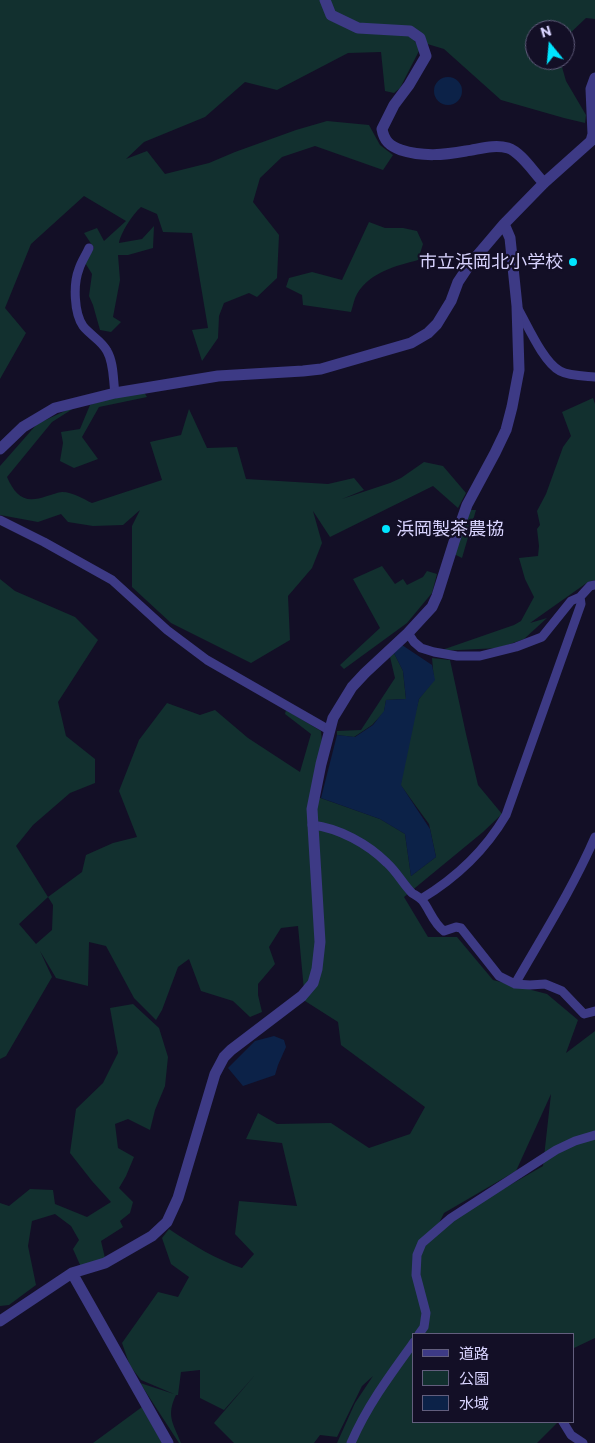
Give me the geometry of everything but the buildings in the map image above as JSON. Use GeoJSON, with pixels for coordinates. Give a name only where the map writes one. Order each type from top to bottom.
{"type":"FeatureCollection","features":[{"type":"Feature","properties":{"kind":"street"},"geometry":{"type":"LineString","coordinates":[[325,0],[332,15],[358,28],[410,31],[420,38],[426,56],[409,85],[394,105],[382,129],[386,141],[393,147],[410,153],[426,155],[443,155],[492,146],[507,148],[516,152],[544,183]]}},
{"type":"Feature","properties":{"kind":"street"},"geometry":{"type":"LineString","coordinates":[[0,449],[23,427],[55,408],[115,393],[218,376],[301,372],[321,369],[411,343],[428,333],[437,324],[466,270],[504,224],[544,183],[590,141],[593,134],[591,89],[595,78]]}},
{"type":"Feature","properties":{"kind":"street"},"geometry":{"type":"LineString","coordinates":[[0,1321],[72,1273],[105,1263],[160,1230],[167,1222],[178,1198],[215,1074],[224,1057],[302,996],[313,983],[317,969],[320,942],[312,825],[313,801],[333,718],[352,687],[432,607],[467,505],[506,430],[512,407],[519,370],[517,306],[510,238],[504,224]]}},
{"type":"Feature","properties":{"kind":"street"},"geometry":{"type":"LineString","coordinates":[[89,248],[77,276],[75,300],[77,312],[82,326],[107,350],[111,362],[115,393]]}},
{"type":"Feature","properties":{"kind":"street"},"geometry":{"type":"LineString","coordinates":[[517,306],[542,352],[552,366],[562,372],[595,377]]}},
{"type":"Feature","properties":{"kind":"street"},"geometry":{"type":"LineString","coordinates":[[0,520],[112,580],[167,630],[206,660],[329,730]]}},
{"type":"Feature","properties":{"kind":"street"},"geometry":{"type":"LineString","coordinates":[[408,633],[421,648],[457,656],[480,656],[516,647],[542,637],[571,601],[580,597],[584,590],[595,584]]}},
{"type":"Feature","properties":{"kind":"street"},"geometry":{"type":"LineString","coordinates":[[421,898],[434,891],[453,876],[479,852],[495,833],[506,814],[581,604],[580,597]]}},
{"type":"Feature","properties":{"kind":"street"},"geometry":{"type":"LineString","coordinates":[[312,825],[338,830],[370,849],[387,863],[413,894],[421,898],[438,927],[444,931],[456,927],[461,928],[499,976],[515,984],[545,984],[562,991],[584,1014],[595,1011]]}},
{"type":"Feature","properties":{"kind":"street"},"geometry":{"type":"LineString","coordinates":[[515,984],[561,905],[595,837]]}},
{"type":"Feature","properties":{"kind":"street"},"geometry":{"type":"LineString","coordinates":[[421,1333],[424,1327],[426,1313],[416,1275],[417,1255],[422,1243],[451,1218],[556,1150],[575,1141],[595,1135]]}},
{"type":"Feature","properties":{"kind":"street"},"geometry":{"type":"LineString","coordinates":[[72,1273],[168,1443]]}},
{"type":"Feature","properties":{"kind":"street"},"geometry":{"type":"LineString","coordinates":[[351,1443],[375,1396],[412,1345]]}},
{"type":"Feature","properties":{"kind":"street"},"geometry":{"type":"LineString","coordinates":[[564,1423],[571,1435],[583,1443]]}},
{"type":"Feature","properties":{"kind":"green space"},"geometry":{"type":"Polygon","coordinates":[[[0,0],[595,0],[595,19],[586,18],[575,28],[575,20],[525,20],[525,70],[563,70],[566,81],[586,115],[585,123],[501,100],[444,49],[414,40],[420,49],[400,88],[394,93],[385,91],[381,52],[348,53],[277,90],[245,82],[205,117],[144,142],[126,159],[147,151],[165,174],[209,163],[296,130],[327,121],[369,125],[380,145],[393,155],[383,170],[315,146],[282,157],[260,178],[253,202],[279,235],[277,278],[257,297],[249,293],[224,303],[219,316],[218,338],[202,361],[192,330],[208,328],[192,233],[163,232],[157,214],[141,207],[138,210],[125,229],[119,243],[142,239],[154,226],[153,248],[128,255],[118,255],[120,280],[113,317],[121,322],[111,332],[100,330],[89,296],[92,274],[84,261],[94,248],[84,233],[97,228],[104,241],[126,221],[84,196],[31,244],[5,308],[26,333],[0,379],[0,0]]]}},
{"type":"Feature","properties":{"kind":"green space"},"geometry":{"type":"Polygon","coordinates":[[[369,222],[385,228],[403,228],[417,231],[423,244],[418,260],[384,271],[369,280],[357,294],[351,312],[303,305],[302,295],[286,287],[289,278],[312,272],[342,280],[369,222]]]}},
{"type":"Feature","properties":{"kind":"green space"},"geometry":{"type":"Polygon","coordinates":[[[144,392],[147,397],[99,407],[82,437],[98,459],[74,468],[60,461],[63,443],[61,432],[80,429],[90,405],[115,396],[144,392]]]}},
{"type":"Feature","properties":{"kind":"green space"},"geometry":{"type":"Polygon","coordinates":[[[593,398],[595,404],[595,580],[588,582],[530,623],[547,618],[524,639],[499,648],[439,651],[521,621],[534,597],[525,579],[519,558],[538,556],[537,529],[540,525],[537,511],[546,494],[563,447],[571,436],[562,412],[593,398]]]}},
{"type":"Feature","properties":{"kind":"green space"},"geometry":{"type":"Polygon","coordinates":[[[82,403],[52,422],[7,477],[14,490],[22,497],[33,499],[66,492],[92,503],[162,480],[150,442],[181,435],[189,409],[207,448],[237,447],[246,479],[328,484],[354,478],[364,490],[342,499],[390,483],[401,478],[424,462],[443,466],[466,493],[458,508],[433,486],[330,537],[313,511],[322,543],[312,568],[288,596],[290,640],[251,663],[171,623],[132,587],[132,526],[140,510],[123,525],[93,526],[68,522],[61,514],[38,522],[0,515],[0,466],[37,424],[82,403]]]}},
{"type":"Feature","properties":{"kind":"green space"},"geometry":{"type":"Polygon","coordinates":[[[470,510],[476,510],[462,558],[454,554],[470,510]]]}},
{"type":"Feature","properties":{"kind":"green space"},"geometry":{"type":"Polygon","coordinates":[[[382,566],[395,584],[403,579],[407,585],[423,577],[427,571],[437,574],[432,593],[407,623],[344,669],[340,665],[380,628],[353,579],[382,566]]]}},
{"type":"Feature","properties":{"kind":"green space"},"geometry":{"type":"Polygon","coordinates":[[[0,579],[15,591],[75,617],[98,640],[58,702],[66,736],[95,759],[95,783],[70,793],[33,825],[16,846],[48,897],[82,872],[86,855],[113,843],[137,837],[119,791],[139,740],[167,703],[200,715],[215,710],[248,738],[300,772],[311,734],[285,714],[286,710],[321,731],[322,742],[315,796],[380,819],[405,834],[411,876],[436,857],[429,824],[397,780],[419,699],[434,680],[432,658],[450,660],[478,785],[502,814],[404,897],[428,937],[457,937],[493,980],[547,994],[578,1020],[566,1053],[595,1031],[595,1338],[575,1348],[575,1333],[412,1333],[412,1423],[557,1423],[537,1443],[337,1443],[355,1403],[373,1376],[362,1386],[337,1437],[320,1435],[314,1443],[234,1443],[214,1423],[255,1375],[224,1410],[200,1398],[200,1370],[181,1372],[178,1395],[176,1395],[171,1409],[173,1425],[181,1443],[179,1443],[140,1383],[174,1394],[141,1380],[130,1366],[122,1343],[158,1292],[178,1297],[189,1277],[171,1264],[162,1238],[169,1229],[204,1251],[242,1268],[254,1254],[235,1234],[239,1201],[297,1206],[282,1143],[246,1139],[258,1113],[277,1124],[331,1123],[369,1148],[410,1134],[425,1107],[341,1045],[338,1022],[305,1001],[298,926],[281,928],[269,947],[275,964],[258,984],[258,995],[262,1012],[250,1017],[233,1001],[201,991],[189,959],[178,967],[162,1010],[156,1020],[134,998],[106,946],[89,942],[88,986],[56,978],[40,951],[52,977],[6,1056],[0,1059],[0,579]],[[48,897],[19,924],[36,944],[52,930],[53,905],[48,897]],[[551,1094],[516,1171],[444,1213],[437,1227],[543,1166],[551,1094]]]}},
{"type":"Feature","properties":{"kind":"green space"},"geometry":{"type":"Polygon","coordinates":[[[394,653],[403,671],[406,699],[386,700],[384,712],[372,725],[354,737],[337,735],[337,731],[361,730],[395,678],[390,657],[394,653]]]}},
{"type":"Feature","properties":{"kind":"green space"},"geometry":{"type":"Polygon","coordinates":[[[133,1004],[159,1028],[168,1057],[165,1086],[155,1110],[150,1130],[128,1119],[115,1124],[118,1148],[134,1157],[119,1188],[133,1202],[130,1213],[120,1221],[123,1227],[101,1241],[105,1258],[81,1267],[73,1249],[79,1240],[71,1226],[55,1214],[32,1221],[28,1246],[36,1285],[9,1305],[0,1306],[0,1203],[9,1206],[30,1189],[53,1190],[55,1204],[87,1217],[111,1202],[70,1153],[76,1109],[103,1083],[118,1053],[110,1008],[133,1004]]]}},
{"type":"Feature","properties":{"kind":"green space"},"geometry":{"type":"Polygon","coordinates":[[[142,1407],[162,1443],[93,1443],[142,1407]]]}},
{"type":"Feature","properties":{"kind":"water"},"geometry":{"type":"Polygon","coordinates":[[[448,77],[458,81],[462,91],[458,101],[448,105],[438,101],[434,91],[438,81],[448,77]]]}},
{"type":"Feature","properties":{"kind":"water"},"geometry":{"type":"Polygon","coordinates":[[[402,645],[432,665],[435,680],[419,699],[401,785],[430,829],[436,857],[411,876],[405,834],[380,819],[321,798],[337,735],[355,737],[373,725],[384,711],[386,700],[406,699],[403,671],[394,653],[402,645]]]}},
{"type":"Feature","properties":{"kind":"water"},"geometry":{"type":"Polygon","coordinates":[[[274,1036],[284,1040],[286,1047],[275,1075],[243,1086],[228,1068],[255,1041],[274,1036]]]}},
{"type":"Feature","properties":{"kind":"place","name":"市立浜岡北小学校"},"geometry":{"type":"Point","coordinates":[573,262]}},
{"type":"Feature","properties":{"kind":"place","name":"浜岡製茶農協"},"geometry":{"type":"Point","coordinates":[386,529]}}]}
